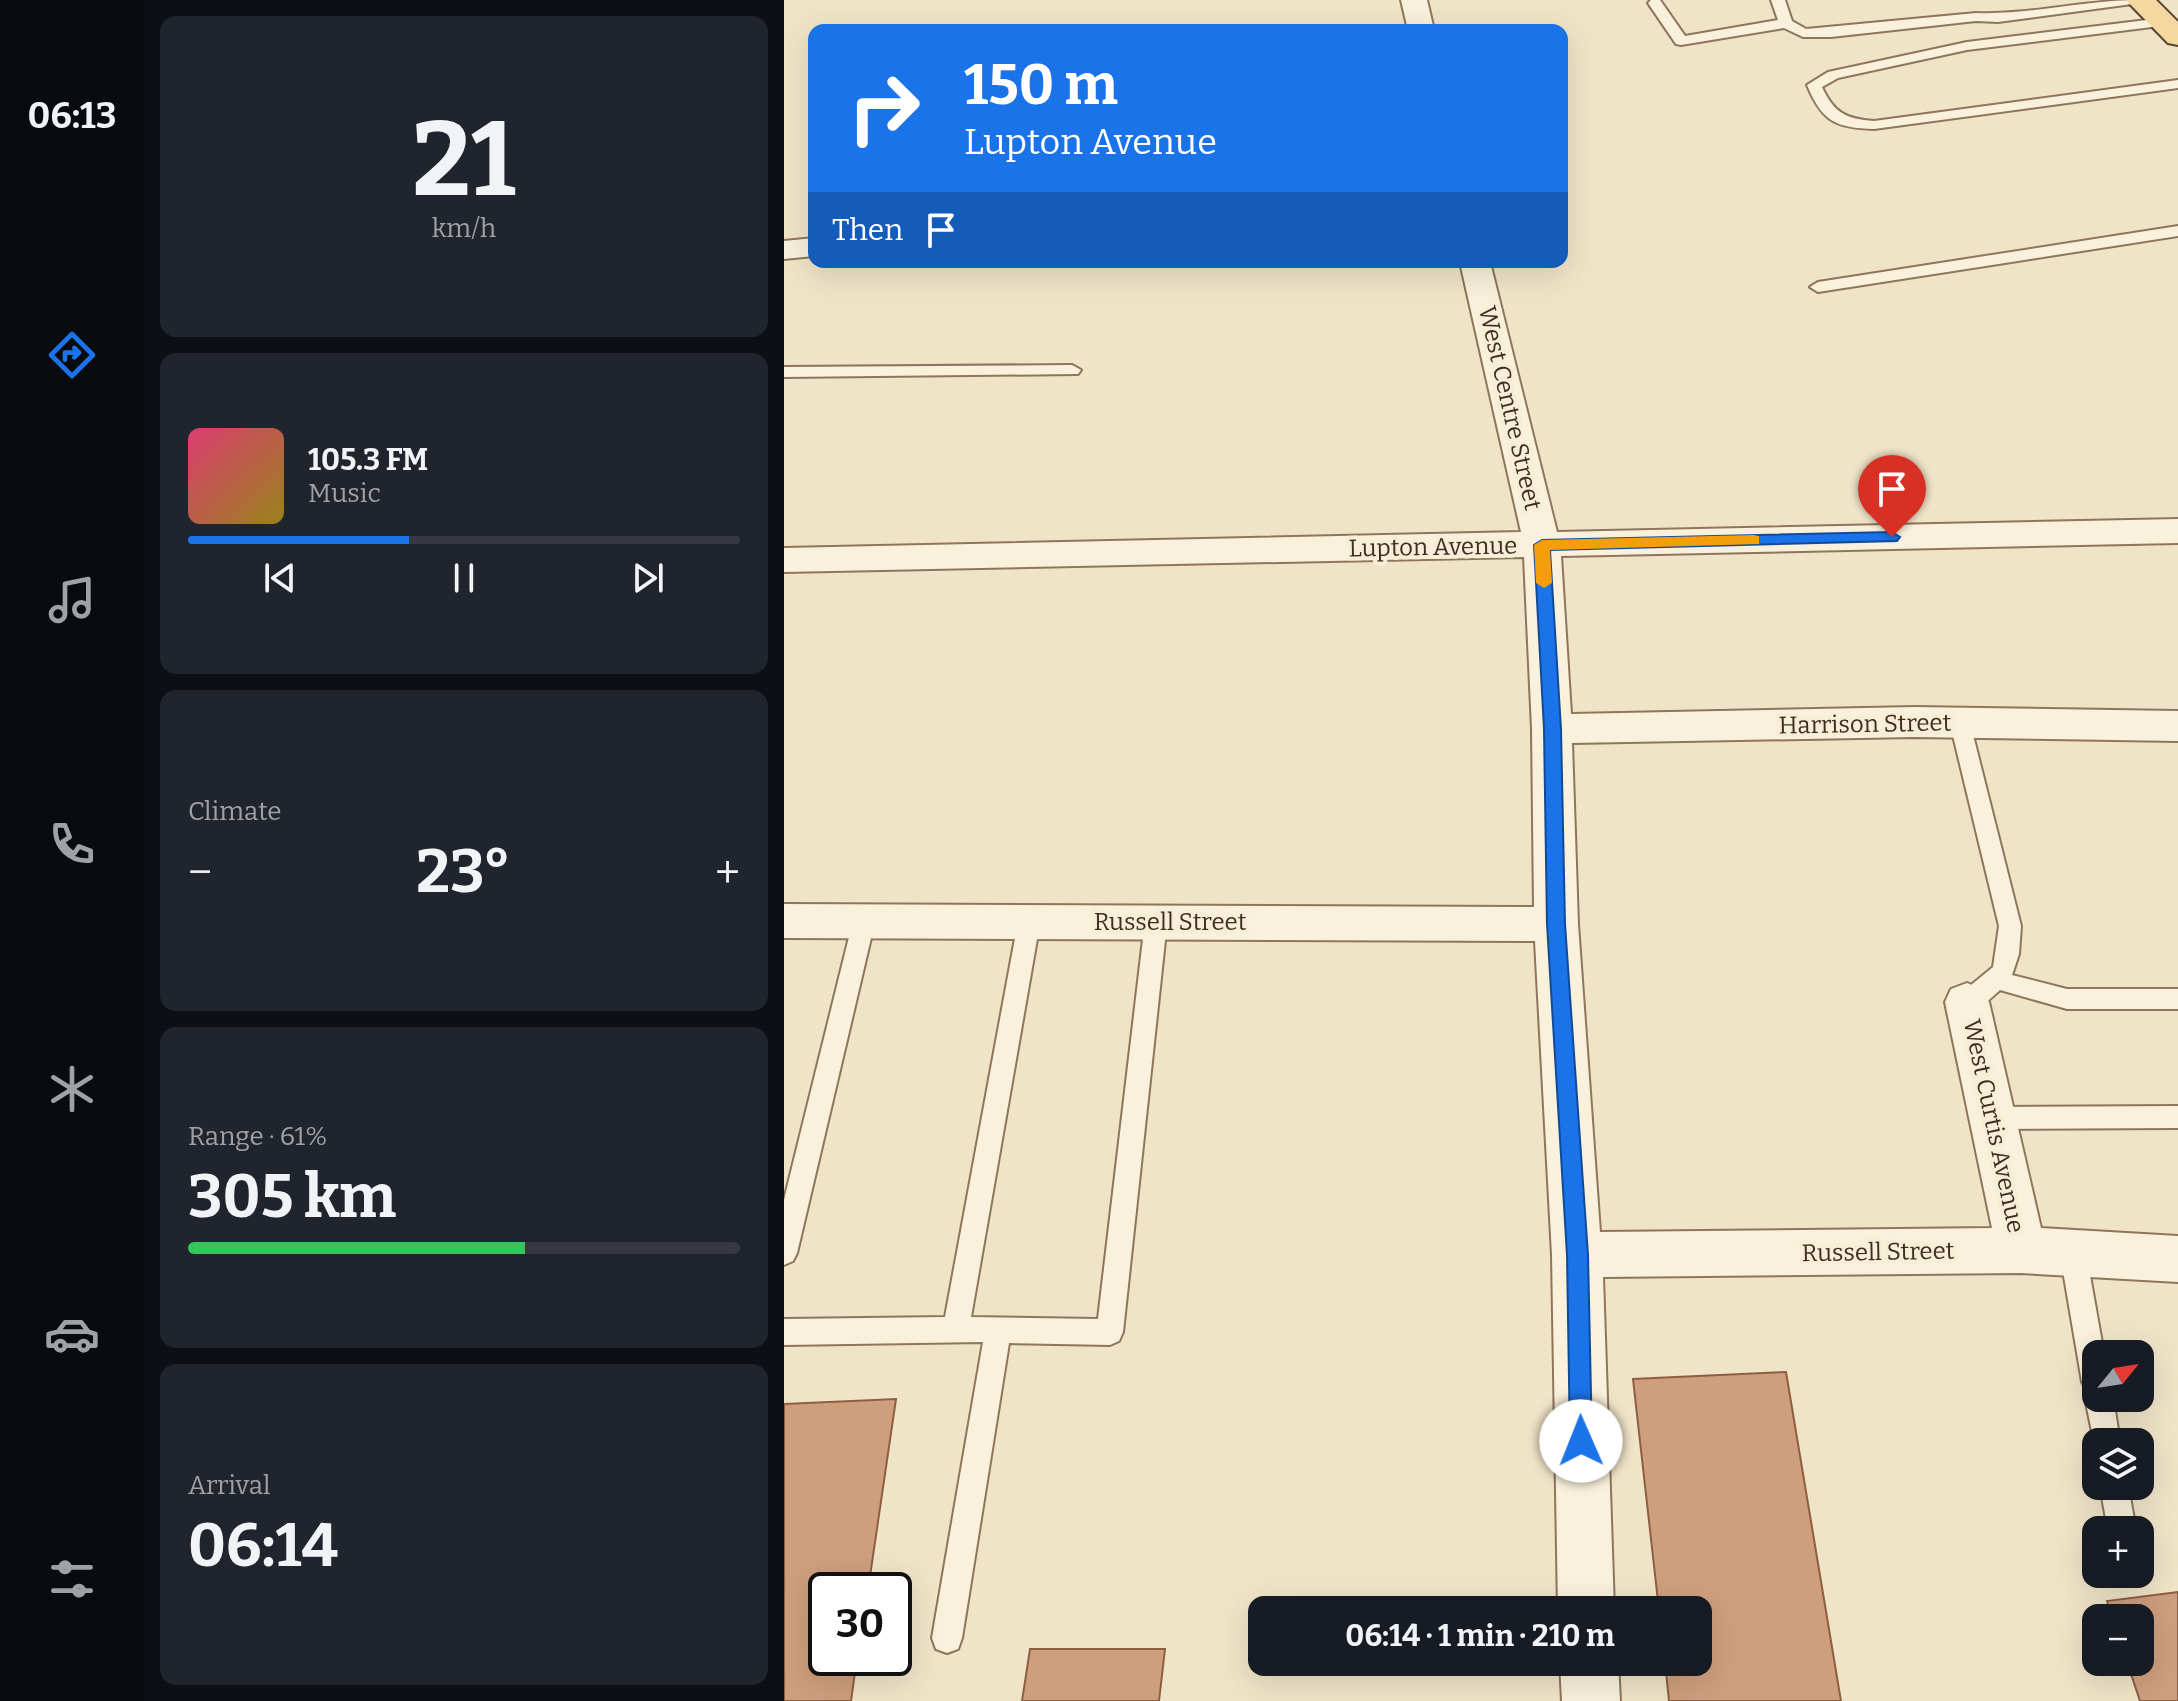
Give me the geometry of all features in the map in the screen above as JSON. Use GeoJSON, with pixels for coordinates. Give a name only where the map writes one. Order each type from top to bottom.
{"type":"FeatureCollection","features":[{"type":"Feature","properties":{"kind":"main road"},"geometry":{"type":"LineString","coordinates":[[2140,0],[2170,30]]}},
{"type":"Feature","properties":{"kind":"street"},"geometry":{"type":"LineString","coordinates":[[1414,0],[1420,24]]}},
{"type":"Feature","properties":{"kind":"street"},"geometry":{"type":"LineString","coordinates":[[784,250],[808,248]]}},
{"type":"Feature","properties":{"kind":"street","name":"West Centre Street"},"geometry":{"type":"LineString","coordinates":[[1476,268],[1542,545],[1552,729],[1556,924],[1577,1255],[1586,1596]]}},
{"type":"Feature","properties":{"kind":"street","name":"Lupton Avenue"},"geometry":{"type":"LineString","coordinates":[[784,560],[2178,531]]}},
{"type":"Feature","properties":{"kind":"street","name":"Harrison Street"},"geometry":{"type":"LineString","coordinates":[[1552,729],[1960,723],[2178,726]]}},
{"type":"Feature","properties":{"kind":"street","name":"Russell Street"},"geometry":{"type":"LineString","coordinates":[[784,921],[1556,924]]}},
{"type":"Feature","properties":{"kind":"street","name":"West Curtis Avenue"},"geometry":{"type":"LineString","coordinates":[[1982,991],[1991,1118],[2021,1250]]}},
{"type":"Feature","properties":{"kind":"street","name":"Russell Street"},"geometry":{"type":"LineString","coordinates":[[1577,1255],[2021,1250],[2178,1259]]}},
{"type":"Feature","properties":{"kind":"street"},"geometry":{"type":"LineString","coordinates":[[1590,1676],[1591,1701]]}},
{"type":"Feature","properties":{"kind":"lane"},"geometry":{"type":"LineString","coordinates":[[1778,0],[1786,23]]}},
{"type":"Feature","properties":{"kind":"lane"},"geometry":{"type":"LineString","coordinates":[[1655,3],[1681,41],[1786,23],[1803,33],[1831,33],[1976,17],[1998,18],[2132,0]]}},
{"type":"Feature","properties":{"kind":"lane"},"geometry":{"type":"LineString","coordinates":[[2170,30],[1967,46],[1833,75],[1814,85],[1824,110],[1848,124],[1874,125],[2178,84]]}},
{"type":"Feature","properties":{"kind":"lane"},"geometry":{"type":"LineString","coordinates":[[1818,287],[2178,231]]}},
{"type":"Feature","properties":{"kind":"lane"},"geometry":{"type":"LineString","coordinates":[[784,372],[1072,370]]}},
{"type":"Feature","properties":{"kind":"lane"},"geometry":{"type":"LineString","coordinates":[[1960,723],[2010,926],[2009,959],[1982,991]]}},
{"type":"Feature","properties":{"kind":"lane"},"geometry":{"type":"LineString","coordinates":[[784,1253],[864,921]]}},
{"type":"Feature","properties":{"kind":"lane"},"geometry":{"type":"LineString","coordinates":[[956,1329],[1029,922]]}},
{"type":"Feature","properties":{"kind":"lane"},"geometry":{"type":"LineString","coordinates":[[784,1332],[956,1329],[1110,1332],[1156,922]]}},
{"type":"Feature","properties":{"kind":"lane"},"geometry":{"type":"LineString","coordinates":[[1982,991],[2067,999],[2178,999]]}},
{"type":"Feature","properties":{"kind":"lane"},"geometry":{"type":"LineString","coordinates":[[1991,1118],[2178,1117]]}},
{"type":"Feature","properties":{"kind":"lane"},"geometry":{"type":"LineString","coordinates":[[2073,1253],[2089,1340]]}},
{"type":"Feature","properties":{"kind":"lane"},"geometry":{"type":"LineString","coordinates":[[947,1638],[998,1330]]}},
{"type":"Feature","properties":{"kind":"building"},"geometry":{"type":"Polygon","coordinates":[[[1786,1372],[1841,1701],[1669,1701],[1666,1676],[1712,1676],[1712,1596],[1657,1596],[1633,1379],[1786,1372]]]}},
{"type":"Feature","properties":{"kind":"building"},"geometry":{"type":"Polygon","coordinates":[[[896,1399],[871,1572],[808,1572],[808,1676],[854,1676],[851,1701],[784,1701],[784,1404],[896,1399]]]}},
{"type":"Feature","properties":{"kind":"building"},"geometry":{"type":"Polygon","coordinates":[[[2178,1592],[2178,1701],[2140,1701],[2132,1676],[2154,1676],[2154,1604],[2108,1604],[2107,1601],[2178,1592]]]}},
{"type":"Feature","properties":{"kind":"building"},"geometry":{"type":"Polygon","coordinates":[[[1030,1649],[1165,1649],[1159,1701],[1022,1701],[1030,1649]]]}},
{"type":"Feature","properties":{"kind":"slow traffic"},"geometry":{"type":"LineString","coordinates":[[1544,583],[1542,545],[1754,540]]}},
{"type":"Feature","properties":{"kind":"route"},"geometry":{"type":"LineString","coordinates":[[1581,1441],[1577,1255],[1556,924],[1552,729],[1542,545],[1892,537]]}}]}
